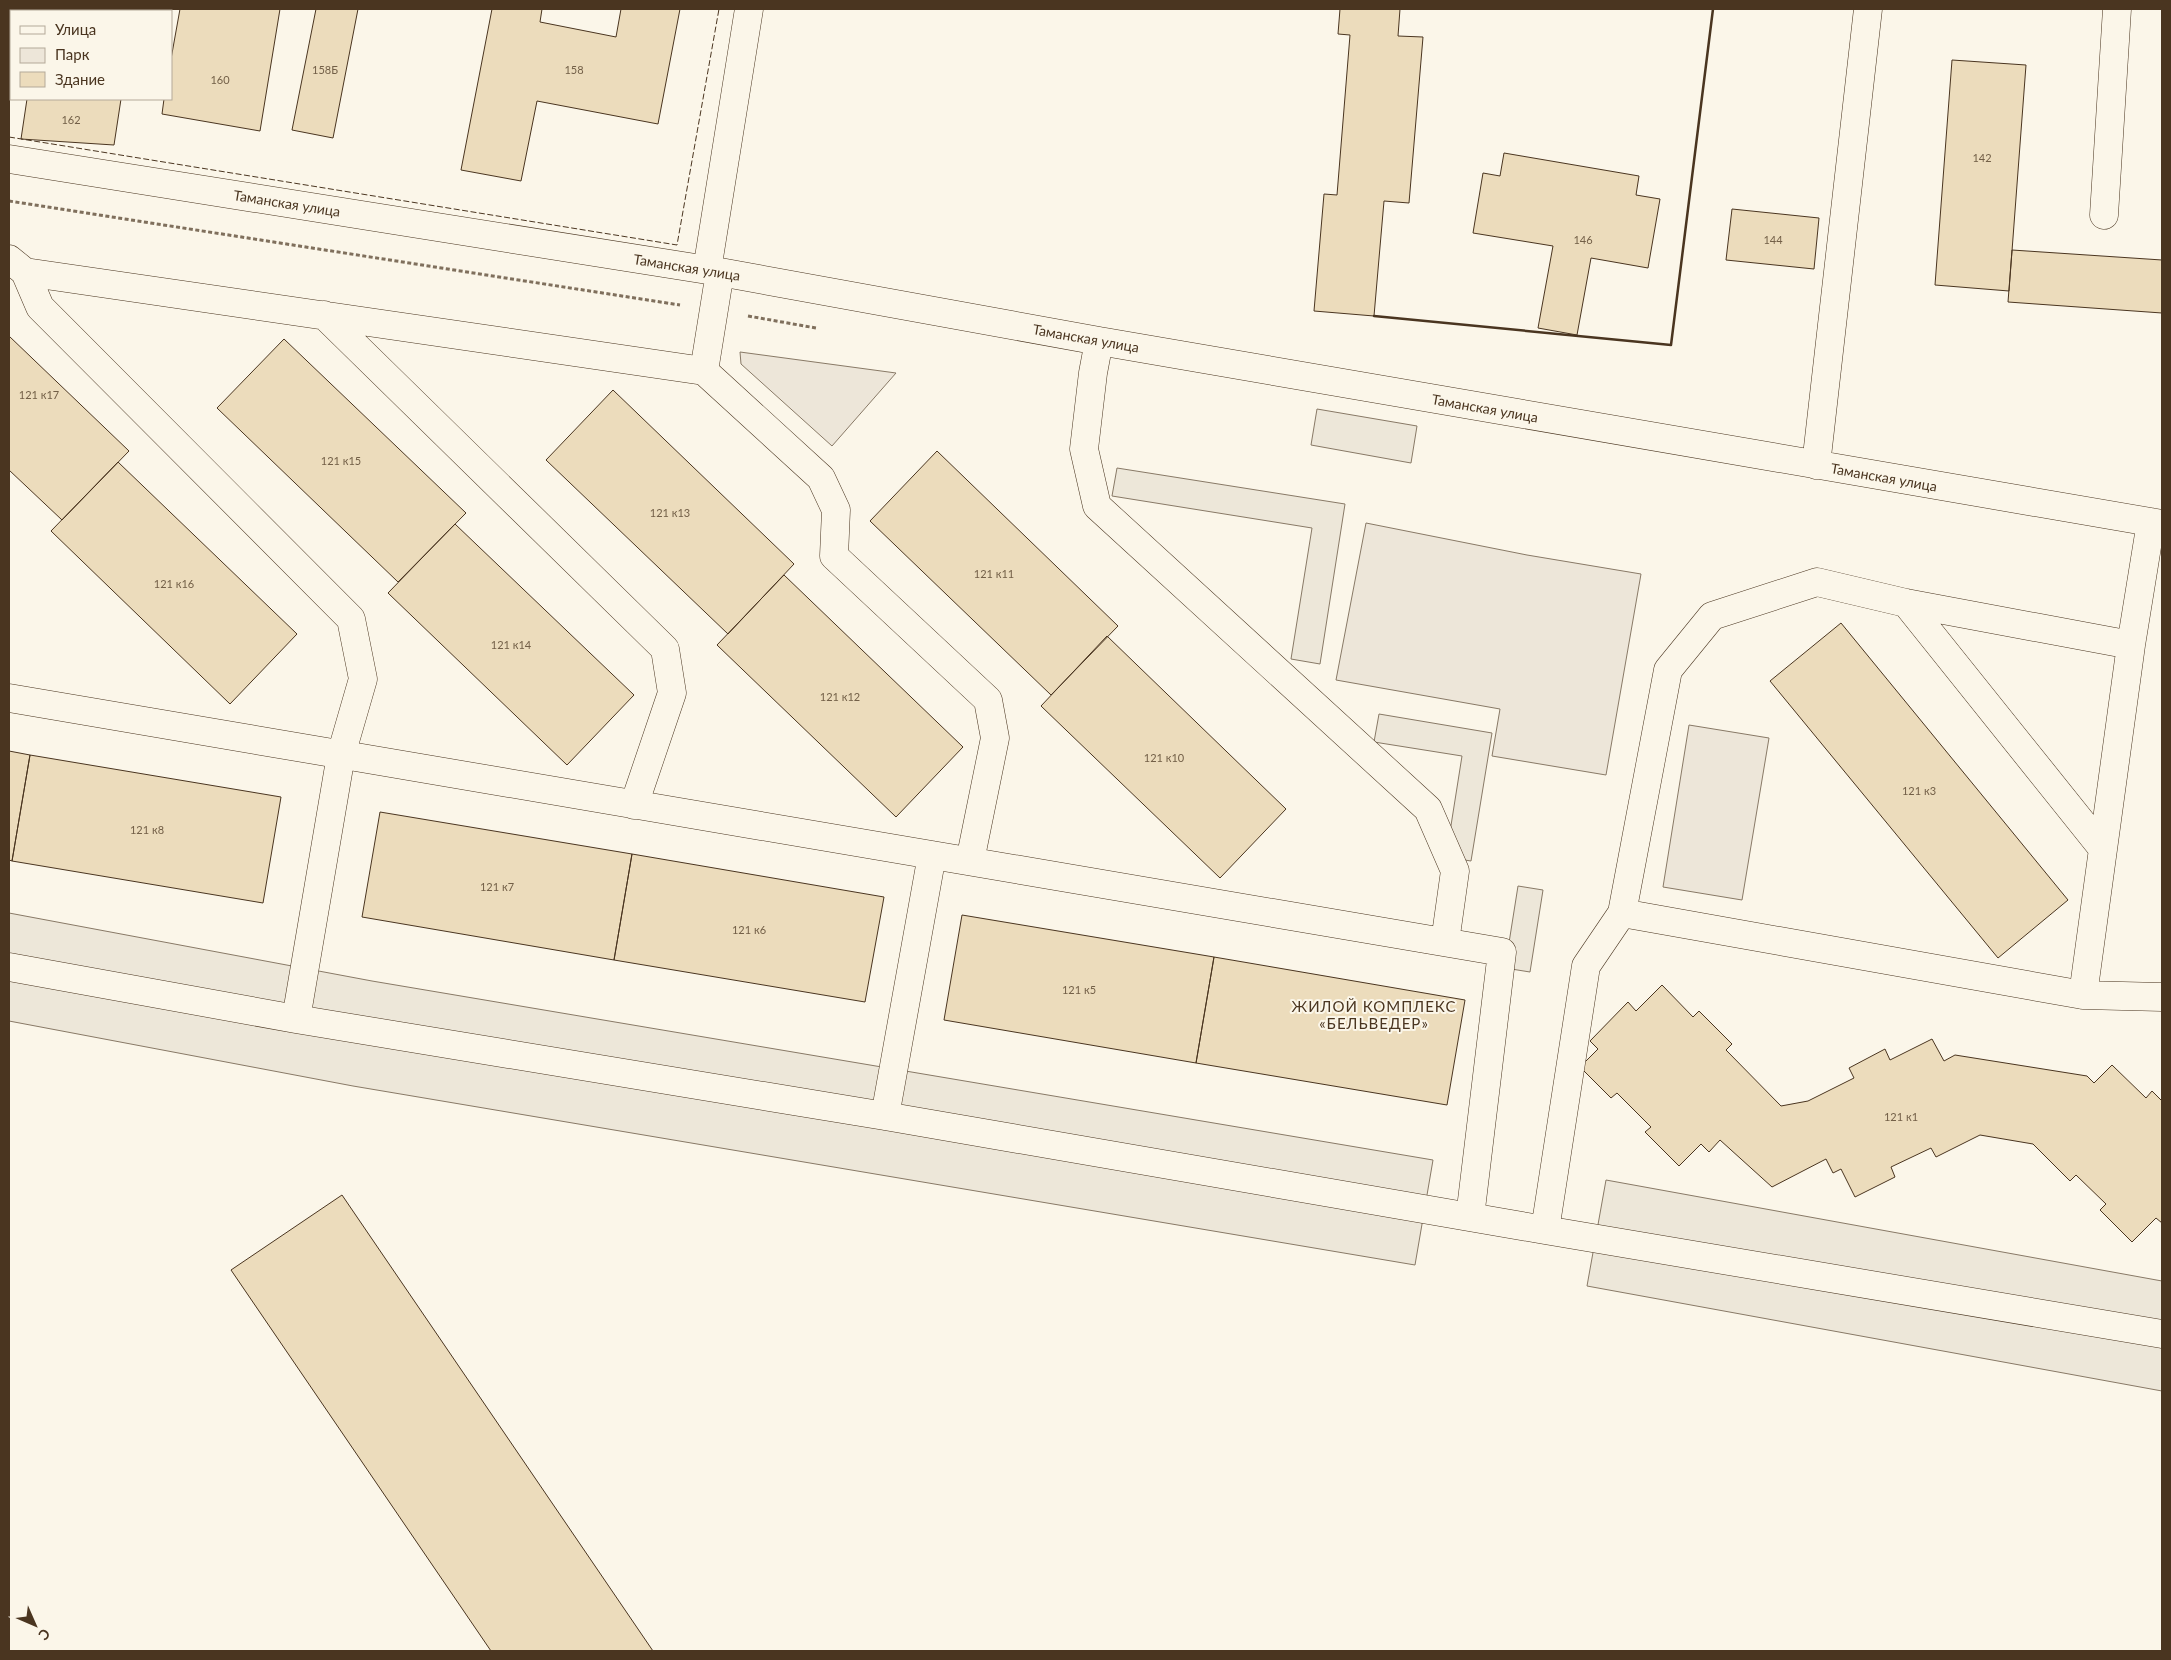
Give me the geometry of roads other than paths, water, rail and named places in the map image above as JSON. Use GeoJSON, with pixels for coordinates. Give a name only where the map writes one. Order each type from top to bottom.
{"type":"FeatureCollection","features":[{"type":"Feature","properties":{"kind":"street"},"geometry":{"type":"LineString","coordinates":[[704,371],[713,271],[749,9]]}},
{"type":"Feature","properties":{"kind":"street"},"geometry":{"type":"LineString","coordinates":[[2104,215],[2117,9]]}},
{"type":"Feature","properties":{"kind":"street"},"geometry":{"type":"LineString","coordinates":[[1816,465],[1868,10]]}},
{"type":"Feature","properties":{"kind":"street","name":"Таманская улица"},"geometry":{"type":"LineString","coordinates":[[9,159],[713,271],[2157,523]]}},
{"type":"Feature","properties":{"kind":"street"},"geometry":{"type":"LineString","coordinates":[[17,265],[324,315],[704,371],[821,478],[836,510],[834,556],[988,700],[995,738],[970,861]]}},
{"type":"Feature","properties":{"kind":"street"},"geometry":{"type":"LineString","coordinates":[[17,265],[40,307],[351,619],[363,680],[341,754],[296,1019]]}},
{"type":"Feature","properties":{"kind":"street"},"geometry":{"type":"LineString","coordinates":[[324,315],[665,649],[672,693],[634,805]]}},
{"type":"Feature","properties":{"kind":"street"},"geometry":{"type":"LineString","coordinates":[[1100,340],[1093,373],[1084,449],[1097,506],[1428,809],[1455,871],[1445,942]]}},
{"type":"Feature","properties":{"kind":"street"},"geometry":{"type":"LineString","coordinates":[[2083,995],[2131,644],[2157,523]]}},
{"type":"Feature","properties":{"kind":"street"},"geometry":{"type":"LineString","coordinates":[[1545,1230],[1586,966],[1622,913],[1668,670],[1712,616],[1817,582],[1906,603],[2131,644]]}},
{"type":"Feature","properties":{"kind":"street"},"geometry":{"type":"LineString","coordinates":[[1906,603],[2103,849]]}},
{"type":"Feature","properties":{"kind":"street"},"geometry":{"type":"LineString","coordinates":[[9,698],[1502,952],[1470,1218]]}},
{"type":"Feature","properties":{"kind":"street"},"geometry":{"type":"LineString","coordinates":[[885,1116],[932,855]]}},
{"type":"Feature","properties":{"kind":"street"},"geometry":{"type":"LineString","coordinates":[[1622,913],[2083,995],[2162,997]]}},
{"type":"Feature","properties":{"kind":"street"},"geometry":{"type":"LineString","coordinates":[[9,967],[296,1019],[885,1116],[1470,1218],[2162,1334]]}},
{"type":"Feature","properties":{"kind":"district","name":"ЖИЛОЙ КОМПЛЕКС «БЕЛЬВЕДЕР»"},"geometry":{"type":"Point","coordinates":[1374,1014]}}]}
